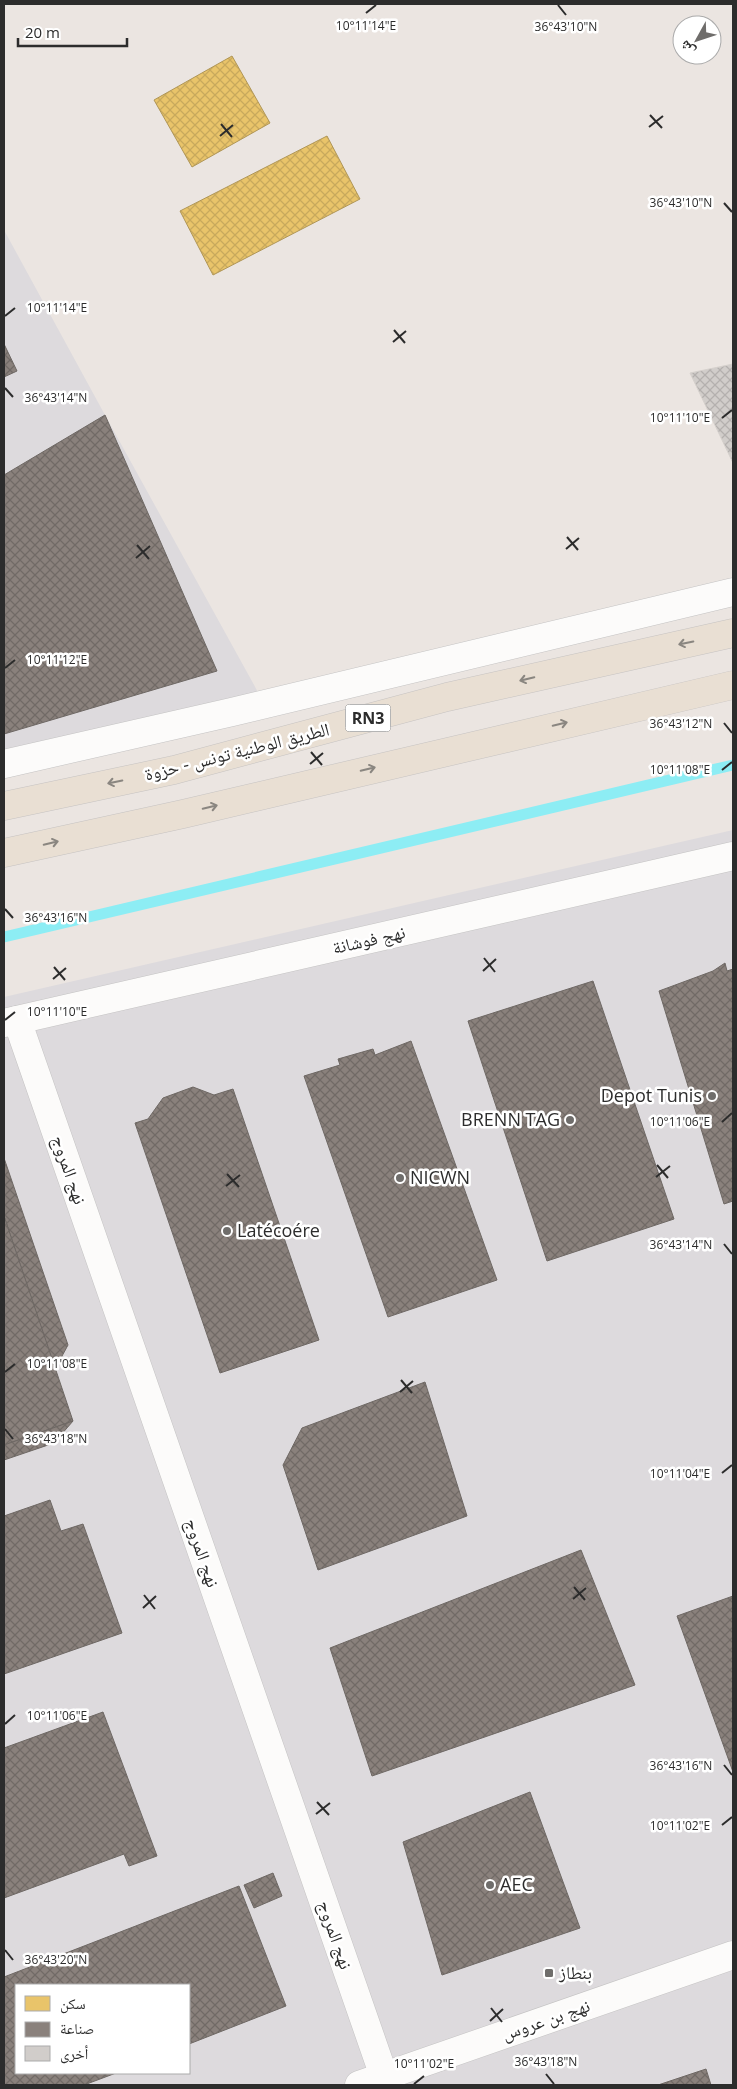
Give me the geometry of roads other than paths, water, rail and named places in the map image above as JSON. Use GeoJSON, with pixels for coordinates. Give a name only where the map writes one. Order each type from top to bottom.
{"type":"FeatureCollection","features":[{"type":"Feature","properties":{"kind":"main road","name":"الطريق الوطنية تونس - حزوة"},"geometry":{"type":"LineString","coordinates":[[4,806],[174,770],[447,697],[733,633]]}},
{"type":"Feature","properties":{"kind":"main road"},"geometry":{"type":"LineString","coordinates":[[4,854],[733,685]]}},
{"type":"Feature","properties":{"kind":"street"},"geometry":{"type":"LineString","coordinates":[[4,764],[232,712],[733,592]]}},
{"type":"Feature","properties":{"kind":"street","name":"نهج فوشانة"},"geometry":{"type":"LineString","coordinates":[[10,1022],[733,856]]}},
{"type":"Feature","properties":{"kind":"street","name":"نهج المروج"},"geometry":{"type":"LineString","coordinates":[[10,1022],[377,2082]]}},
{"type":"Feature","properties":{"kind":"street","name":"نهج بن عروس"},"geometry":{"type":"LineString","coordinates":[[377,2082],[733,1955]]}},
{"type":"Feature","properties":{"kind":"waterway"},"geometry":{"type":"LineString","coordinates":[[4,937],[733,765]]}},
{"type":"Feature","properties":{"kind":"place","name":"Depot Tunis"},"geometry":{"type":"Point","coordinates":[712,1096]}},
{"type":"Feature","properties":{"kind":"place","name":"BRENN TAG"},"geometry":{"type":"Point","coordinates":[570,1120]}},
{"type":"Feature","properties":{"kind":"place","name":"NICWN"},"geometry":{"type":"Point","coordinates":[400,1178]}},
{"type":"Feature","properties":{"kind":"place","name":"Latécoére"},"geometry":{"type":"Point","coordinates":[227,1231]}},
{"type":"Feature","properties":{"kind":"place","name":"AEC"},"geometry":{"type":"Point","coordinates":[490,1885]}},
{"type":"Feature","properties":{"kind":"place","name":"بنطاز"},"geometry":{"type":"Point","coordinates":[549,1973]}}]}
